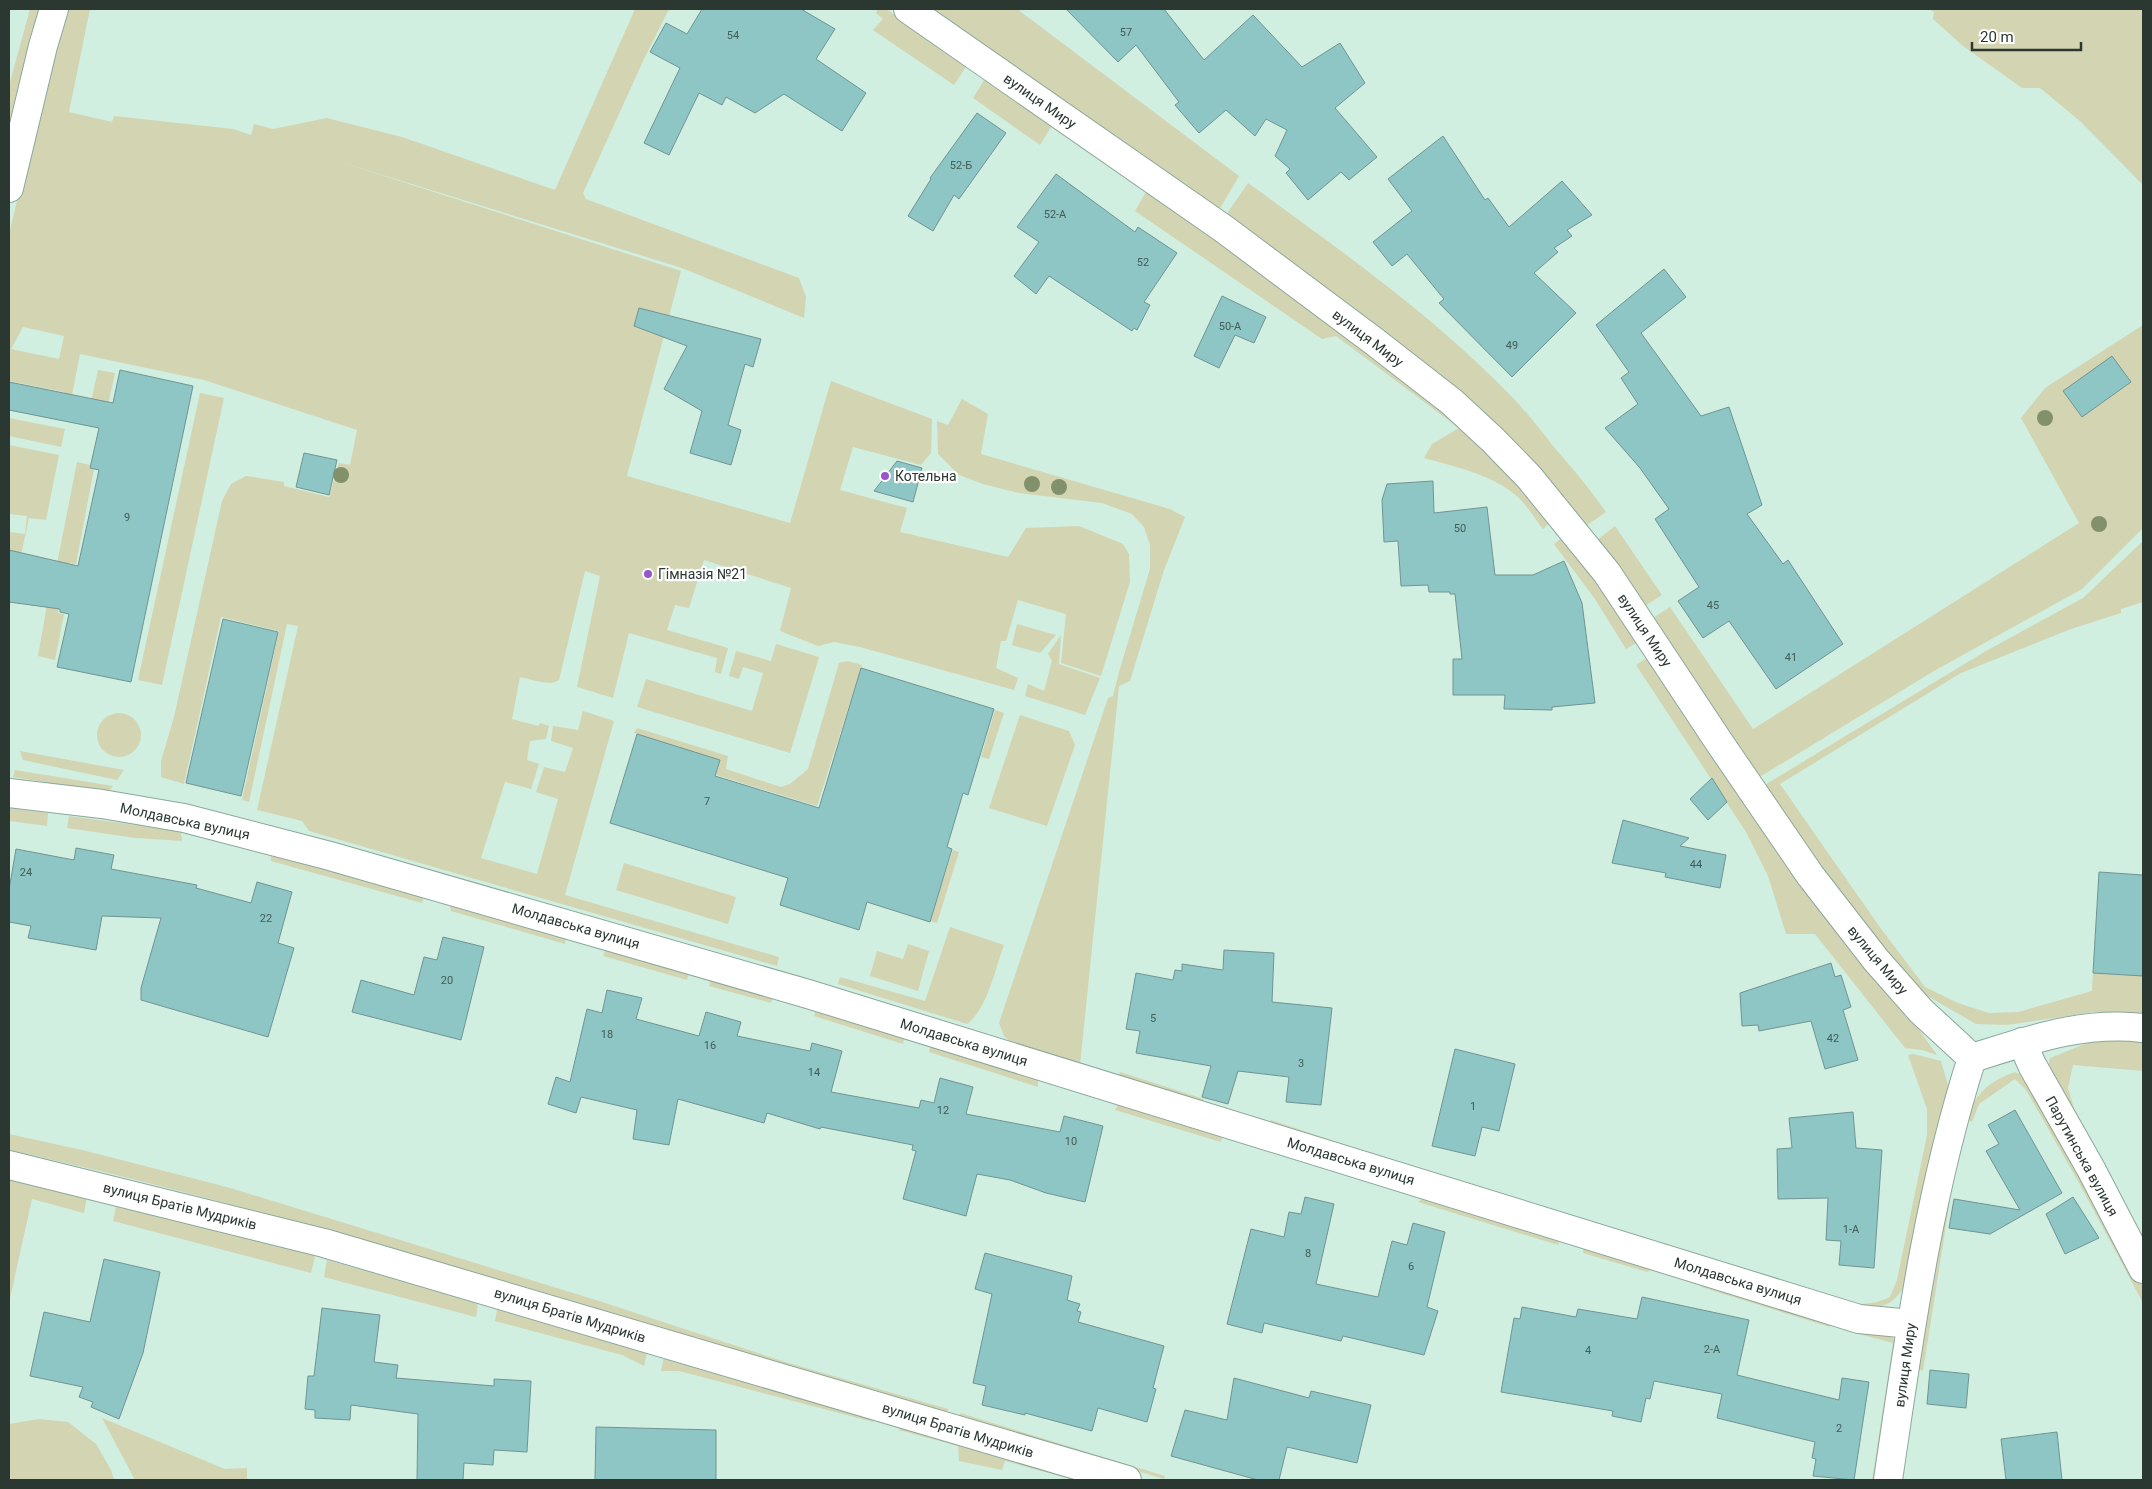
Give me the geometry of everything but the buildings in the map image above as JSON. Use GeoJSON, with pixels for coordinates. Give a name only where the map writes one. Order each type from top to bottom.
{"type":"FeatureCollection","features":[{"type":"Feature","properties":{"kind":"street"},"geometry":{"type":"LineString","coordinates":[[9,188],[43,46],[54,9]]}},
{"type":"Feature","properties":{"kind":"street","name":"вулиця Миру"},"geometry":{"type":"LineString","coordinates":[[908,9],[1232,235],[1444,396],[1493,440],[1554,506],[1607,573],[1755,796],[1810,875],[1858,937],[1921,1011],[1972,1058],[1952,1124],[1921,1267],[1888,1480]]}},
{"type":"Feature","properties":{"kind":"street","name":"Молдавська вулиця"},"geometry":{"type":"LineString","coordinates":[[9,793],[94,803],[184,818],[330,856],[734,972],[1859,1319],[1911,1324]]}},
{"type":"Feature","properties":{"kind":"street"},"geometry":{"type":"LineString","coordinates":[[1972,1058],[2022,1042],[2085,1027],[2143,1028]]}},
{"type":"Feature","properties":{"kind":"street","name":"Парутинська вулиця"},"geometry":{"type":"LineString","coordinates":[[2022,1042],[2032,1065],[2091,1169],[2143,1269]]}},
{"type":"Feature","properties":{"kind":"street","name":"вулиця Братів Мудриків"},"geometry":{"type":"LineString","coordinates":[[9,1165],[324,1243],[1127,1480]]}},
{"type":"Feature","properties":{"kind":"green space"},"geometry":{"type":"Polygon","coordinates":[[[30,9],[43,9],[9,143],[9,86],[30,9]]]}},
{"type":"Feature","properties":{"kind":"green space","name":"Гімназія №21"},"geometry":{"type":"Polygon","coordinates":[[[66,9],[90,9],[69,112],[112,122],[114,116],[233,129],[251,135],[254,124],[273,129],[327,118],[402,137],[555,190],[635,9],[669,9],[583,193],[586,199],[799,278],[806,297],[804,318],[682,268],[334,160],[681,271],[627,476],[790,523],[831,381],[932,419],[931,453],[921,465],[853,447],[840,490],[907,508],[900,532],[1008,557],[1026,528],[1079,526],[1123,544],[1129,554],[1130,582],[1101,676],[1061,663],[1066,614],[1018,600],[1006,641],[1001,641],[996,668],[1018,678],[1014,690],[860,647],[834,642],[818,646],[780,631],[791,588],[704,560],[689,608],[675,605],[667,630],[728,648],[721,674],[715,672],[717,658],[629,633],[613,698],[577,687],[600,576],[585,571],[559,680],[545,683],[520,677],[512,719],[538,726],[540,723],[549,726],[546,739],[530,741],[527,760],[539,764],[531,789],[505,782],[481,858],[537,874],[558,799],[536,792],[544,767],[565,772],[573,748],[551,741],[553,726],[578,730],[583,711],[614,721],[565,895],[779,957],[777,966],[309,831],[302,821],[257,810],[298,626],[287,624],[249,802],[242,800],[279,631],[221,617],[184,784],[161,777],[161,761],[174,717],[222,501],[231,484],[246,476],[284,482],[284,486],[329,497],[339,463],[350,465],[357,430],[204,380],[80,354],[67,420],[59,418],[64,392],[9,381],[9,234],[40,105],[66,9]],[[23,327],[11,349],[59,359],[64,336],[23,327]]]}},
{"type":"Feature","properties":{"kind":"green space"},"geometry":{"type":"Polygon","coordinates":[[[878,9],[886,9],[967,65],[954,85],[873,30],[883,19],[876,13],[878,9]]]}},
{"type":"Feature","properties":{"kind":"green space"},"geometry":{"type":"Polygon","coordinates":[[[929,9],[1017,9],[1239,176],[1219,210],[929,9]]]}},
{"type":"Feature","properties":{"kind":"green space"},"geometry":{"type":"Polygon","coordinates":[[[1929,9],[2143,9],[2143,185],[2080,121],[2040,88],[2022,88],[1963,46],[1933,19],[1934,12],[1929,9]]]}},
{"type":"Feature","properties":{"kind":"green space"},"geometry":{"type":"Polygon","coordinates":[[[986,77],[1053,124],[1040,145],[973,98],[986,77]]]}},
{"type":"Feature","properties":{"kind":"green space"},"geometry":{"type":"Polygon","coordinates":[[[1248,183],[1387,286],[1454,341],[1525,411],[1606,512],[1586,526],[1533,461],[1490,419],[1226,215],[1248,183]]]}},
{"type":"Feature","properties":{"kind":"green space"},"geometry":{"type":"Polygon","coordinates":[[[1147,190],[1346,335],[1452,418],[1483,445],[1551,522],[1543,529],[1519,498],[1498,483],[1474,473],[1424,458],[1432,444],[1459,428],[1336,336],[1322,339],[1135,211],[1147,190]]]}},
{"type":"Feature","properties":{"kind":"green space"},"geometry":{"type":"Polygon","coordinates":[[[2143,325],[2143,528],[2082,589],[1934,671],[1758,778],[1653,618],[1670,607],[1753,729],[2079,523],[2021,418],[2045,388],[2143,325]]]}},
{"type":"Feature","properties":{"kind":"green space"},"geometry":{"type":"Polygon","coordinates":[[[98,370],[115,373],[105,419],[87,420],[98,370]]]}},
{"type":"Feature","properties":{"kind":"green space"},"geometry":{"type":"Polygon","coordinates":[[[200,393],[224,398],[162,685],[138,680],[200,393]]]}},
{"type":"Feature","properties":{"kind":"green space"},"geometry":{"type":"Polygon","coordinates":[[[962,399],[988,414],[981,454],[1170,509],[1185,517],[1164,570],[1130,681],[1119,686],[1080,1065],[1013,1044],[1004,1036],[999,1023],[1108,698],[1113,696],[1150,569],[1150,545],[1144,527],[1132,514],[1102,503],[1019,493],[983,484],[959,475],[938,454],[937,421],[948,425],[962,399]]]}},
{"type":"Feature","properties":{"kind":"green space"},"geometry":{"type":"Polygon","coordinates":[[[9,418],[65,429],[61,447],[9,436],[9,418]]]}},
{"type":"Feature","properties":{"kind":"green space"},"geometry":{"type":"Polygon","coordinates":[[[9,445],[59,455],[46,520],[29,518],[9,611],[13,582],[9,582],[9,532],[25,534],[27,516],[9,514],[9,445]]]}},
{"type":"Feature","properties":{"kind":"green space"},"geometry":{"type":"Polygon","coordinates":[[[77,462],[90,465],[89,468],[94,469],[76,564],[69,563],[69,567],[57,564],[77,462]]]}},
{"type":"Feature","properties":{"kind":"green space"},"geometry":{"type":"Polygon","coordinates":[[[1615,526],[1662,595],[1645,606],[1597,540],[1615,526]]]}},
{"type":"Feature","properties":{"kind":"green space"},"geometry":{"type":"Polygon","coordinates":[[[1563,537],[1605,589],[1638,642],[1626,649],[1595,599],[1554,544],[1563,537]]]}},
{"type":"Feature","properties":{"kind":"green space"},"geometry":{"type":"Polygon","coordinates":[[[2143,541],[2143,602],[2121,609],[2121,613],[2071,629],[1961,673],[1780,784],[1879,926],[1925,987],[1958,1003],[1989,1013],[2018,1012],[2092,991],[2093,973],[2143,976],[2143,1015],[2094,1012],[2007,1025],[1976,1024],[1917,990],[1867,928],[1763,786],[1986,651],[2083,598],[2143,541]]]}},
{"type":"Feature","properties":{"kind":"green space"},"geometry":{"type":"Polygon","coordinates":[[[47,605],[59,608],[58,613],[64,614],[55,660],[38,656],[47,605]]]}},
{"type":"Feature","properties":{"kind":"green space"},"geometry":{"type":"Polygon","coordinates":[[[1017,624],[1056,635],[1040,653],[1012,645],[1017,624]]]}},
{"type":"Feature","properties":{"kind":"green space"},"geometry":{"type":"Polygon","coordinates":[[[1061,635],[1059,664],[1100,678],[1085,715],[1025,696],[1028,684],[1044,691],[1052,661],[1048,654],[1061,635]]]}},
{"type":"Feature","properties":{"kind":"green space"},"geometry":{"type":"Polygon","coordinates":[[[776,644],[819,657],[790,753],[637,707],[646,679],[752,711],[763,673],[743,667],[739,679],[729,676],[736,651],[771,661],[776,644]]]}},
{"type":"Feature","properties":{"kind":"green space"},"geometry":{"type":"Polygon","coordinates":[[[1648,657],[1937,1055],[1922,1050],[1905,1048],[1815,934],[1786,934],[1768,876],[1746,832],[1636,665],[1648,657]]]}},
{"type":"Feature","properties":{"kind":"green space"},"geometry":{"type":"Polygon","coordinates":[[[848,661],[862,665],[817,806],[716,775],[720,760],[634,733],[637,728],[728,756],[726,769],[781,787],[790,784],[808,769],[839,663],[848,661]]]}},
{"type":"Feature","properties":{"kind":"green space"},"geometry":{"type":"Polygon","coordinates":[[[995,710],[1004,713],[989,759],[981,757],[995,710]]]}},
{"type":"Feature","properties":{"kind":"green space"},"geometry":{"type":"Polygon","coordinates":[[[115,713],[123,713],[135,719],[141,735],[135,751],[123,757],[115,757],[103,751],[97,739],[97,731],[103,719],[115,713]]]}},
{"type":"Feature","properties":{"kind":"green space"},"geometry":{"type":"Polygon","coordinates":[[[1020,715],[1069,731],[1075,745],[1047,826],[989,808],[1020,715]]]}},
{"type":"Feature","properties":{"kind":"green space"},"geometry":{"type":"Polygon","coordinates":[[[20,751],[124,770],[117,780],[23,760],[20,751]]]}},
{"type":"Feature","properties":{"kind":"green space"},"geometry":{"type":"Polygon","coordinates":[[[15,770],[113,786],[108,792],[13,777],[15,770]]]}},
{"type":"Feature","properties":{"kind":"green space"},"geometry":{"type":"Polygon","coordinates":[[[9,808],[48,813],[47,826],[9,821],[9,808]]]}},
{"type":"Feature","properties":{"kind":"green space"},"geometry":{"type":"Polygon","coordinates":[[[69,816],[181,831],[182,841],[136,838],[67,828],[69,816]]]}},
{"type":"Feature","properties":{"kind":"green space"},"geometry":{"type":"Polygon","coordinates":[[[953,850],[959,852],[937,923],[930,921],[953,850]]]}},
{"type":"Feature","properties":{"kind":"green space"},"geometry":{"type":"Polygon","coordinates":[[[270,852],[424,896],[422,903],[271,861],[270,852]]]}},
{"type":"Feature","properties":{"kind":"green space"},"geometry":{"type":"Polygon","coordinates":[[[624,863],[736,897],[728,924],[616,890],[624,863]]]}},
{"type":"Feature","properties":{"kind":"green space"},"geometry":{"type":"Polygon","coordinates":[[[450,904],[567,937],[565,944],[451,911],[450,904]]]}},
{"type":"Feature","properties":{"kind":"green space"},"geometry":{"type":"Polygon","coordinates":[[[950,927],[1004,945],[986,998],[974,1017],[967,1024],[838,984],[840,977],[925,1001],[950,927]]]}},
{"type":"Feature","properties":{"kind":"green space"},"geometry":{"type":"Polygon","coordinates":[[[908,944],[929,951],[918,991],[870,976],[877,951],[903,959],[908,944]]]}},
{"type":"Feature","properties":{"kind":"green space"},"geometry":{"type":"Polygon","coordinates":[[[606,948],[689,972],[687,980],[603,956],[606,948]]]}},
{"type":"Feature","properties":{"kind":"green space"},"geometry":{"type":"Polygon","coordinates":[[[711,978],[773,996],[771,1003],[709,986],[711,978]]]}},
{"type":"Feature","properties":{"kind":"green space"},"geometry":{"type":"Polygon","coordinates":[[[816,1009],[905,1036],[903,1044],[814,1016],[816,1009]]]}},
{"type":"Feature","properties":{"kind":"green space"},"geometry":{"type":"Polygon","coordinates":[[[2102,1037],[2143,1040],[2143,1071],[2073,1065],[2068,1088],[2074,1108],[2143,1237],[2143,1250],[2048,1068],[2050,1058],[2102,1037]]]}},
{"type":"Feature","properties":{"kind":"green space"},"geometry":{"type":"Polygon","coordinates":[[[931,1044],[1038,1077],[1038,1087],[929,1052],[931,1044]]]}},
{"type":"Feature","properties":{"kind":"green space"},"geometry":{"type":"Polygon","coordinates":[[[1913,1054],[1941,1061],[1948,1085],[1908,1278],[1892,1301],[1882,1306],[1860,1306],[1822,1295],[1848,1302],[1872,1303],[1890,1297],[1897,1280],[1927,1135],[1927,1109],[1908,1055],[1913,1054]]]}},
{"type":"Feature","properties":{"kind":"green space"},"geometry":{"type":"Polygon","coordinates":[[[1120,1072],[1204,1099],[1202,1104],[1118,1077],[1120,1072]]]}},
{"type":"Feature","properties":{"kind":"green space"},"geometry":{"type":"Polygon","coordinates":[[[2015,1072],[2028,1078],[2143,1287],[2143,1303],[2079,1183],[2026,1090],[2015,1079],[1979,1104],[1972,1122],[1965,1118],[1974,1102],[1985,1089],[1998,1079],[2015,1072]]]}},
{"type":"Feature","properties":{"kind":"green space"},"geometry":{"type":"Polygon","coordinates":[[[1119,1103],[1223,1135],[1221,1142],[1115,1110],[1119,1103]]]}},
{"type":"Feature","properties":{"kind":"green space"},"geometry":{"type":"Polygon","coordinates":[[[1271,1120],[1334,1141],[1799,1287],[1269,1125],[1271,1120]]]}},
{"type":"Feature","properties":{"kind":"green space"},"geometry":{"type":"Polygon","coordinates":[[[9,1134],[82,1150],[227,1187],[596,1300],[785,1362],[948,1409],[947,1414],[589,1306],[374,1244],[192,1194],[9,1150],[9,1134]]]}},
{"type":"Feature","properties":{"kind":"green space"},"geometry":{"type":"Polygon","coordinates":[[[1962,1143],[1952,1187],[1923,1371],[1916,1368],[1956,1144],[1962,1143]]]}},
{"type":"Feature","properties":{"kind":"green space"},"geometry":{"type":"Polygon","coordinates":[[[9,1177],[87,1196],[84,1213],[32,1199],[9,1303],[9,1177]]]}},
{"type":"Feature","properties":{"kind":"green space"},"geometry":{"type":"Polygon","coordinates":[[[1424,1198],[1561,1238],[1558,1245],[1418,1202],[1424,1198]]]}},
{"type":"Feature","properties":{"kind":"green space"},"geometry":{"type":"Polygon","coordinates":[[[117,1203],[315,1256],[311,1273],[113,1221],[117,1203]]]}},
{"type":"Feature","properties":{"kind":"green space"},"geometry":{"type":"Polygon","coordinates":[[[1584,1245],[1657,1266],[1647,1272],[1583,1253],[1584,1245]]]}},
{"type":"Feature","properties":{"kind":"green space"},"geometry":{"type":"Polygon","coordinates":[[[327,1260],[478,1303],[476,1317],[324,1277],[327,1260]]]}},
{"type":"Feature","properties":{"kind":"green space"},"geometry":{"type":"Polygon","coordinates":[[[1703,1281],[1831,1323],[1830,1327],[1701,1287],[1703,1281]]]}},
{"type":"Feature","properties":{"kind":"green space"},"geometry":{"type":"Polygon","coordinates":[[[497,1309],[647,1352],[644,1366],[622,1355],[495,1321],[497,1309]]]}},
{"type":"Feature","properties":{"kind":"green space"},"geometry":{"type":"Polygon","coordinates":[[[1845,1326],[1886,1334],[1899,1342],[1879,1480],[1872,1480],[1893,1343],[1843,1330],[1845,1326]]]}},
{"type":"Feature","properties":{"kind":"green space"},"geometry":{"type":"Polygon","coordinates":[[[664,1357],[874,1417],[873,1422],[679,1371],[661,1371],[664,1357]]]}},
{"type":"Feature","properties":{"kind":"green space"},"geometry":{"type":"Polygon","coordinates":[[[960,1413],[1165,1476],[1164,1479],[959,1417],[960,1413]]]}},
{"type":"Feature","properties":{"kind":"green space"},"geometry":{"type":"Polygon","coordinates":[[[102,1418],[225,1469],[247,1468],[247,1480],[135,1480],[102,1418]]]}},
{"type":"Feature","properties":{"kind":"green space"},"geometry":{"type":"Polygon","coordinates":[[[39,1419],[68,1422],[96,1444],[111,1470],[114,1480],[9,1480],[9,1424],[39,1419]]]}},
{"type":"Feature","properties":{"kind":"green space"},"geometry":{"type":"Polygon","coordinates":[[[900,1424],[1096,1480],[1074,1480],[1005,1461],[1002,1470],[959,1461],[958,1446],[899,1430],[900,1424]]]}},
{"type":"Feature","properties":{"kind":"place","name":"Котельна"},"geometry":{"type":"Point","coordinates":[885,476]}},
{"type":"Feature","properties":{"kind":"place","name":"Гімназія №21"},"geometry":{"type":"Point","coordinates":[648,574]}}]}
